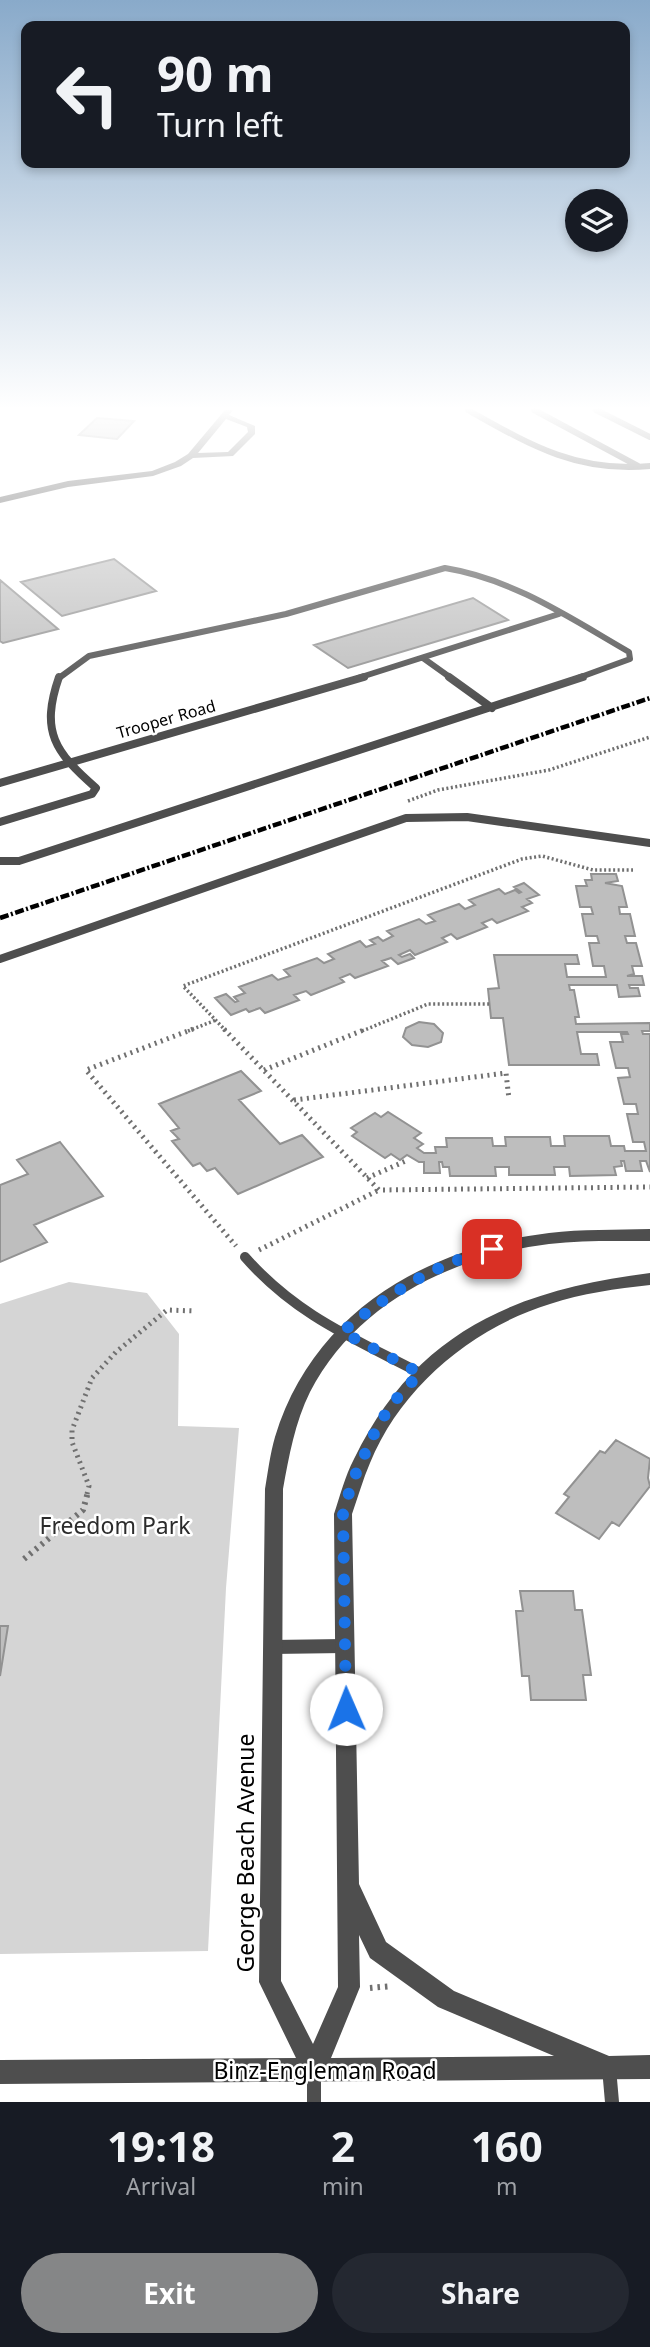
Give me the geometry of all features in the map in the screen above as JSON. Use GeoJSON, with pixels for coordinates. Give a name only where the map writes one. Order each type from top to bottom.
{"type":"FeatureCollection","features":[{"type":"Feature","properties":{"kind":"street","name":"George Beach Avenue"},"geometry":{"type":"LineString","coordinates":[[314,2070],[270,1982],[274,1489],[278,1458],[296,1401],[310,1376],[342,1332],[393,1292],[419,1277],[477,1253],[508,1245],[561,1237],[650,1236]]}},
{"type":"Feature","properties":{"kind":"street"},"geometry":{"type":"LineString","coordinates":[[314,2070],[349,1987],[343,1514],[352,1482],[379,1423],[398,1397],[420,1373],[471,1334],[530,1304],[596,1286],[650,1279]]}},
{"type":"Feature","properties":{"kind":"street"},"geometry":{"type":"LineString","coordinates":[[348,1886],[378,1950],[435,1991],[608,2067]]}},
{"type":"Feature","properties":{"kind":"street","name":"Binz-Engleman Road"},"geometry":{"type":"LineString","coordinates":[[0,2072],[650,2067]]}},
{"type":"Feature","properties":{"kind":"lane"},"geometry":{"type":"LineString","coordinates":[[0,822],[92,794],[96,788],[67,763],[54,743],[51,704],[59,677],[89,656],[286,614],[445,568],[465,570],[502,583],[629,652],[630,659],[492,708],[19,862],[0,860]]}},
{"type":"Feature","properties":{"kind":"lane","name":"Trooper Road"},"geometry":{"type":"LineString","coordinates":[[0,783],[341,684],[559,614]]}},
{"type":"Feature","properties":{"kind":"lane"},"geometry":{"type":"LineString","coordinates":[[423,658],[492,708]]}},
{"type":"Feature","properties":{"kind":"lane"},"geometry":{"type":"LineString","coordinates":[[0,960],[406,818],[432,814],[471,816],[598,839],[650,843]]}},
{"type":"Feature","properties":{"kind":"lane"},"geometry":{"type":"LineString","coordinates":[[245,1257],[268,1283],[303,1311],[420,1373]]}},
{"type":"Feature","properties":{"kind":"lane"},"geometry":{"type":"LineString","coordinates":[[272,1647],[345,1646]]}},
{"type":"Feature","properties":{"kind":"lane"},"geometry":{"type":"LineString","coordinates":[[608,2067],[612,2102]]}},
{"type":"Feature","properties":{"kind":"lane"},"geometry":{"type":"LineString","coordinates":[[314,2070],[314,2102]]}},
{"type":"Feature","properties":{"kind":"path"},"geometry":{"type":"LineString","coordinates":[[379,1190],[183,986],[522,859],[542,856],[593,870],[633,870]]}},
{"type":"Feature","properties":{"kind":"path"},"geometry":{"type":"LineString","coordinates":[[264,1070],[428,1004],[490,1004]]}},
{"type":"Feature","properties":{"kind":"path"},"geometry":{"type":"LineString","coordinates":[[216,1020],[86,1070],[245,1257],[379,1190],[650,1187]]}},
{"type":"Feature","properties":{"kind":"path"},"geometry":{"type":"LineString","coordinates":[[293,1100],[506,1073],[509,1099]]}},
{"type":"Feature","properties":{"kind":"path"},"geometry":{"type":"LineString","coordinates":[[367,1178],[408,1160]]}},
{"type":"Feature","properties":{"kind":"path"},"geometry":{"type":"LineString","coordinates":[[24,1559],[83,1510],[89,1486],[78,1464],[72,1430],[92,1378],[116,1352],[167,1310],[195,1311]]}},
{"type":"Feature","properties":{"kind":"path"},"geometry":{"type":"LineString","coordinates":[[370,1987],[396,1986]]}},
{"type":"Feature","properties":{"kind":"green space","name":"Freedom Park"},"geometry":{"type":"Polygon","coordinates":[[[69,1282],[147,1293],[179,1334],[178,1426],[239,1428],[226,1588],[208,1951],[0,1954],[0,1304],[69,1282]]]}},
{"type":"Feature","properties":{"kind":"building"},"geometry":{"type":"Polygon","coordinates":[[[114,559],[156,591],[62,616],[21,582],[114,559]]]}},
{"type":"Feature","properties":{"kind":"building"},"geometry":{"type":"Polygon","coordinates":[[[0,580],[58,629],[3,643],[0,641],[0,580]]]}},
{"type":"Feature","properties":{"kind":"building"},"geometry":{"type":"Polygon","coordinates":[[[473,598],[508,620],[348,668],[314,645],[473,598]]]}},
{"type":"Feature","properties":{"kind":"building"},"geometry":{"type":"Polygon","coordinates":[[[591,874],[616,874],[618,881],[605,883],[622,886],[627,907],[619,907],[620,914],[630,914],[635,936],[625,936],[627,943],[636,943],[642,966],[632,966],[634,974],[627,976],[642,976],[644,985],[629,985],[630,988],[638,988],[640,996],[619,997],[617,985],[569,985],[570,990],[574,990],[579,1017],[575,1017],[576,1024],[650,1023],[650,1031],[642,1031],[643,1034],[650,1034],[650,1172],[646,1161],[640,1161],[642,1171],[626,1171],[624,1161],[621,1161],[622,1166],[614,1167],[616,1175],[570,1176],[569,1167],[554,1167],[555,1175],[509,1175],[509,1167],[495,1167],[496,1176],[450,1176],[449,1167],[443,1167],[442,1162],[439,1162],[440,1173],[424,1173],[424,1162],[407,1155],[400,1160],[391,1154],[385,1158],[352,1136],[357,1132],[351,1128],[375,1113],[381,1117],[388,1112],[421,1133],[414,1138],[423,1144],[417,1148],[424,1153],[436,1153],[435,1147],[447,1147],[446,1138],[492,1138],[493,1146],[506,1146],[505,1137],[550,1137],[551,1146],[565,1146],[564,1136],[609,1136],[611,1146],[624,1146],[625,1151],[646,1151],[644,1142],[633,1142],[627,1114],[638,1114],[636,1104],[624,1104],[618,1078],[630,1077],[628,1068],[616,1068],[610,1042],[623,1042],[621,1034],[628,1034],[627,1032],[577,1032],[581,1054],[597,1054],[599,1065],[509,1065],[503,1018],[491,1018],[488,989],[499,988],[494,955],[577,955],[579,964],[565,964],[567,977],[606,977],[604,966],[593,966],[589,943],[599,943],[597,936],[586,936],[582,914],[593,914],[591,907],[580,907],[576,886],[587,886],[585,880],[592,880],[591,874]]]}},
{"type":"Feature","properties":{"kind":"building"},"geometry":{"type":"Polygon","coordinates":[[[524,883],[539,895],[527,899],[532,903],[522,907],[528,911],[497,923],[492,919],[482,923],[487,927],[457,939],[451,934],[442,938],[447,942],[415,955],[410,950],[399,955],[402,957],[410,954],[414,958],[398,964],[391,958],[382,961],[388,966],[355,978],[350,974],[340,978],[344,982],[311,995],[306,991],[294,995],[299,1000],[265,1013],[260,1008],[249,1012],[246,1009],[231,1015],[215,998],[226,994],[235,1002],[238,1001],[234,997],[245,993],[239,987],[272,975],[278,980],[290,976],[284,970],[317,958],[324,963],[334,959],[328,954],[360,941],[366,947],[375,944],[370,940],[378,937],[383,941],[393,936],[387,931],[419,919],[426,924],[435,921],[428,915],[459,904],[465,909],[475,905],[469,900],[499,889],[505,894],[515,890],[519,893],[521,892],[514,887],[524,883]]]}},
{"type":"Feature","properties":{"kind":"building"},"geometry":{"type":"Polygon","coordinates":[[[419,1022],[434,1024],[443,1033],[441,1042],[428,1047],[412,1045],[403,1037],[406,1028],[419,1022]]]}},
{"type":"Feature","properties":{"kind":"building"},"geometry":{"type":"Polygon","coordinates":[[[241,1071],[261,1091],[239,1100],[280,1144],[302,1135],[323,1157],[238,1194],[215,1168],[207,1171],[200,1163],[193,1166],[172,1141],[179,1139],[171,1131],[179,1128],[159,1104],[241,1071]]]}},
{"type":"Feature","properties":{"kind":"building"},"geometry":{"type":"Polygon","coordinates":[[[60,1142],[103,1196],[34,1225],[47,1242],[0,1262],[0,1185],[28,1174],[17,1160],[60,1142]]]}},
{"type":"Feature","properties":{"kind":"building"},"geometry":{"type":"Polygon","coordinates":[[[616,1440],[650,1459],[650,1486],[619,1526],[612,1522],[599,1539],[556,1513],[569,1497],[564,1494],[600,1451],[605,1453],[616,1440]]]}},
{"type":"Feature","properties":{"kind":"building"},"geometry":{"type":"Polygon","coordinates":[[[520,1591],[573,1591],[575,1610],[582,1610],[591,1675],[583,1675],[586,1700],[531,1700],[529,1676],[522,1676],[516,1611],[523,1611],[520,1591]]]}},
{"type":"Feature","properties":{"kind":"building"},"geometry":{"type":"Polygon","coordinates":[[[0,1626],[8,1626],[0,1676],[0,1626]]]}},
{"type":"Feature","properties":{"kind":"railway"},"geometry":{"type":"LineString","coordinates":[[0,918],[650,698]]}},
{"type":"Feature","properties":{"kind":"route"},"geometry":{"type":"LineString","coordinates":[[346,1709],[343,1514],[364,1451],[379,1423],[420,1373],[342,1332],[393,1292],[419,1277],[492,1249]]}}]}
